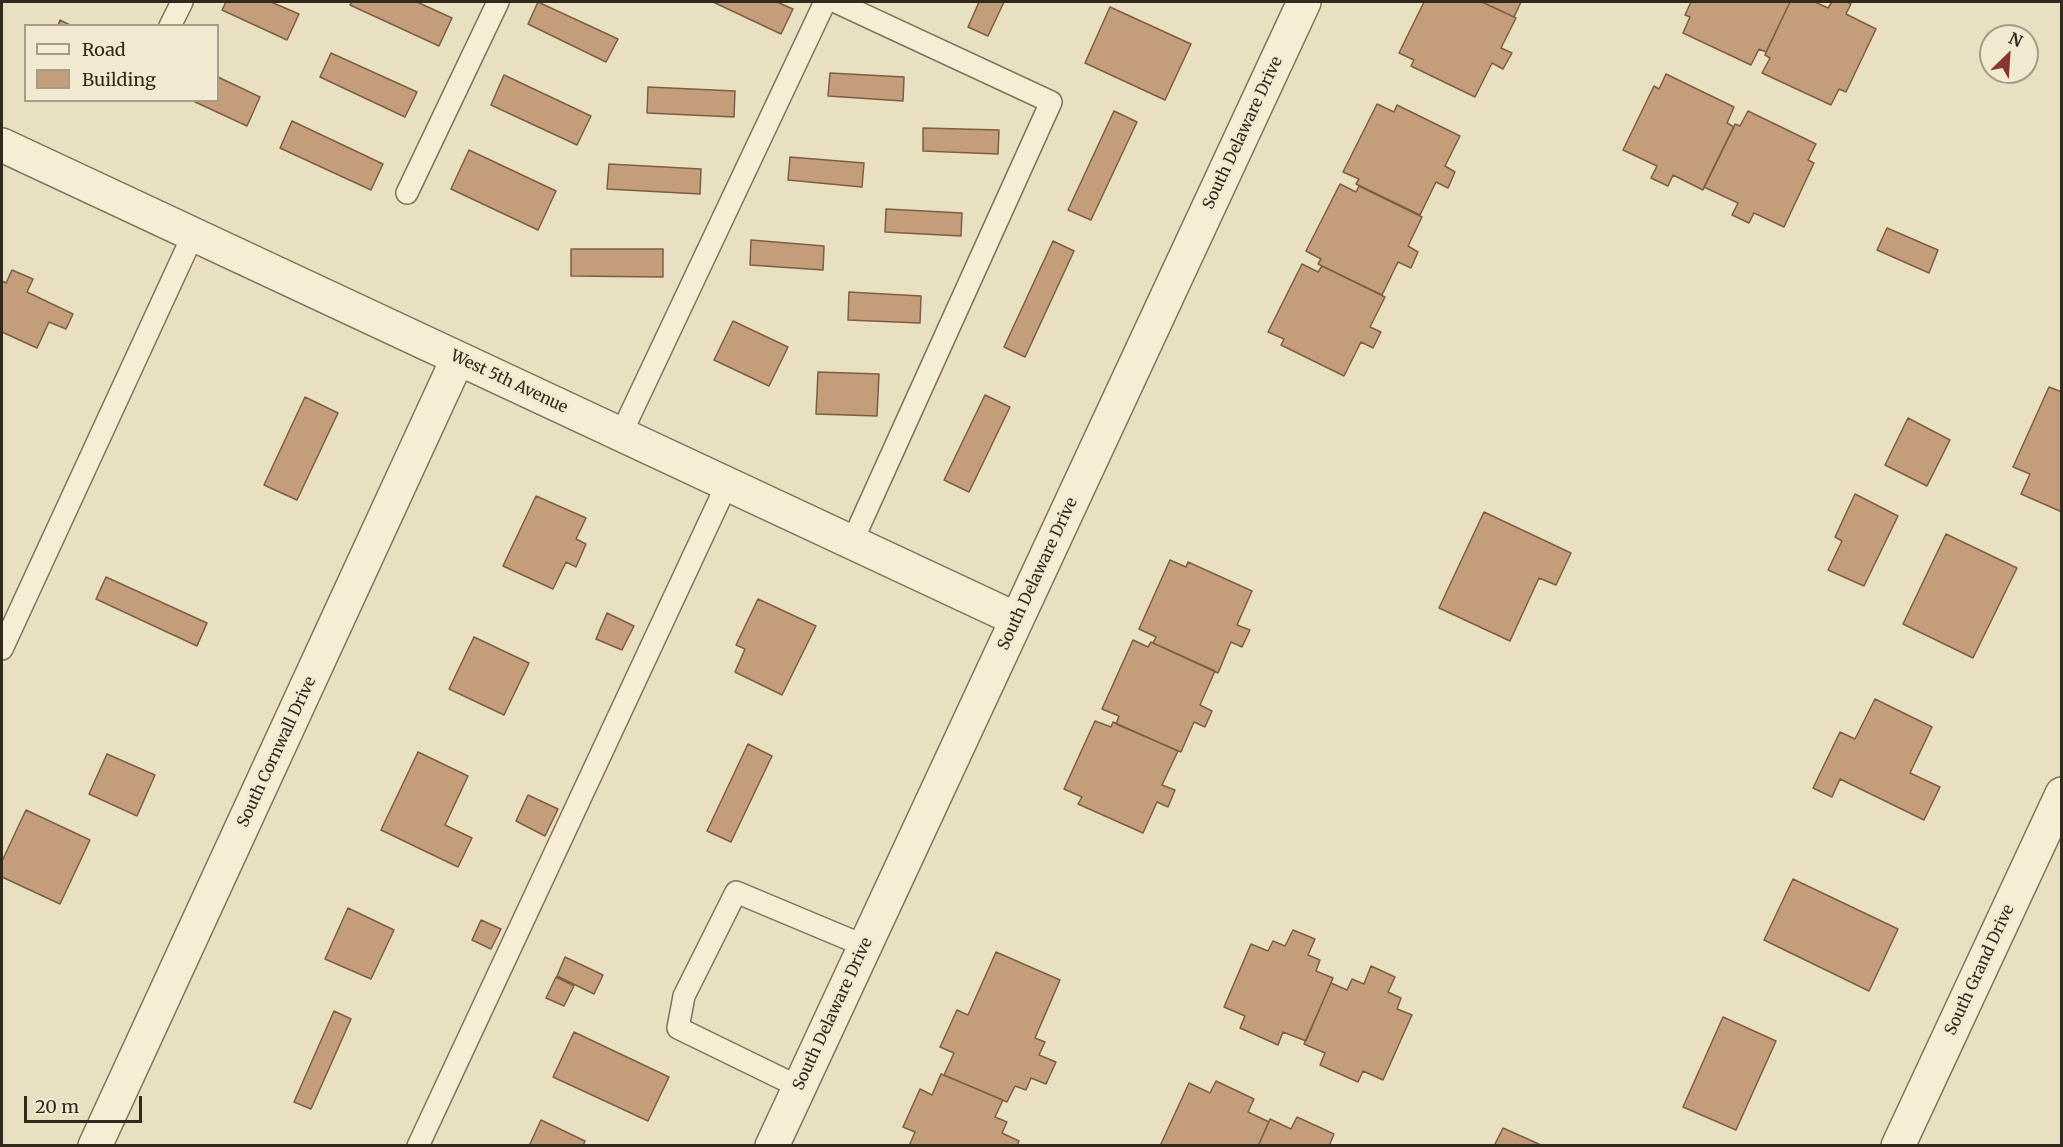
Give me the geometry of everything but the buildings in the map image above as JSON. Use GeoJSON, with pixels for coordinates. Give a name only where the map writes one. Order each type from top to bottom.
{"type":"FeatureCollection","features":[{"type":"Feature","properties":{"kind":"street","name":"South Delaware Drive"},"geometry":{"type":"LineString","coordinates":[[772,1146],[1304,2]]}},
{"type":"Feature","properties":{"kind":"street","name":"West 5th Avenue"},"geometry":{"type":"LineString","coordinates":[[2,145],[1016,619]]}},
{"type":"Feature","properties":{"kind":"street","name":"South Cornwall Drive"},"geometry":{"type":"LineString","coordinates":[[95,1146],[458,358]]}},
{"type":"Feature","properties":{"kind":"street","name":"South Grand Drive"},"geometry":{"type":"LineString","coordinates":[[1898,1146],[2061,794]]}},
{"type":"Feature","properties":{"kind":"lane"},"geometry":{"type":"LineString","coordinates":[[171,24],[182,2]]}},
{"type":"Feature","properties":{"kind":"lane"},"geometry":{"type":"LineString","coordinates":[[406,193],[498,2]]}},
{"type":"Feature","properties":{"kind":"lane"},"geometry":{"type":"LineString","coordinates":[[621,434],[825,2]]}},
{"type":"Feature","properties":{"kind":"lane"},"geometry":{"type":"LineString","coordinates":[[836,2],[1052,102],[852,542]]}},
{"type":"Feature","properties":{"kind":"lane"},"geometry":{"type":"LineString","coordinates":[[2,649],[193,235]]}},
{"type":"Feature","properties":{"kind":"lane"},"geometry":{"type":"LineString","coordinates":[[418,1146],[727,484]]}},
{"type":"Feature","properties":{"kind":"lane"},"geometry":{"type":"LineString","coordinates":[[799,1087],[678,1029],[684,996],[736,892],[865,946]]}}]}
